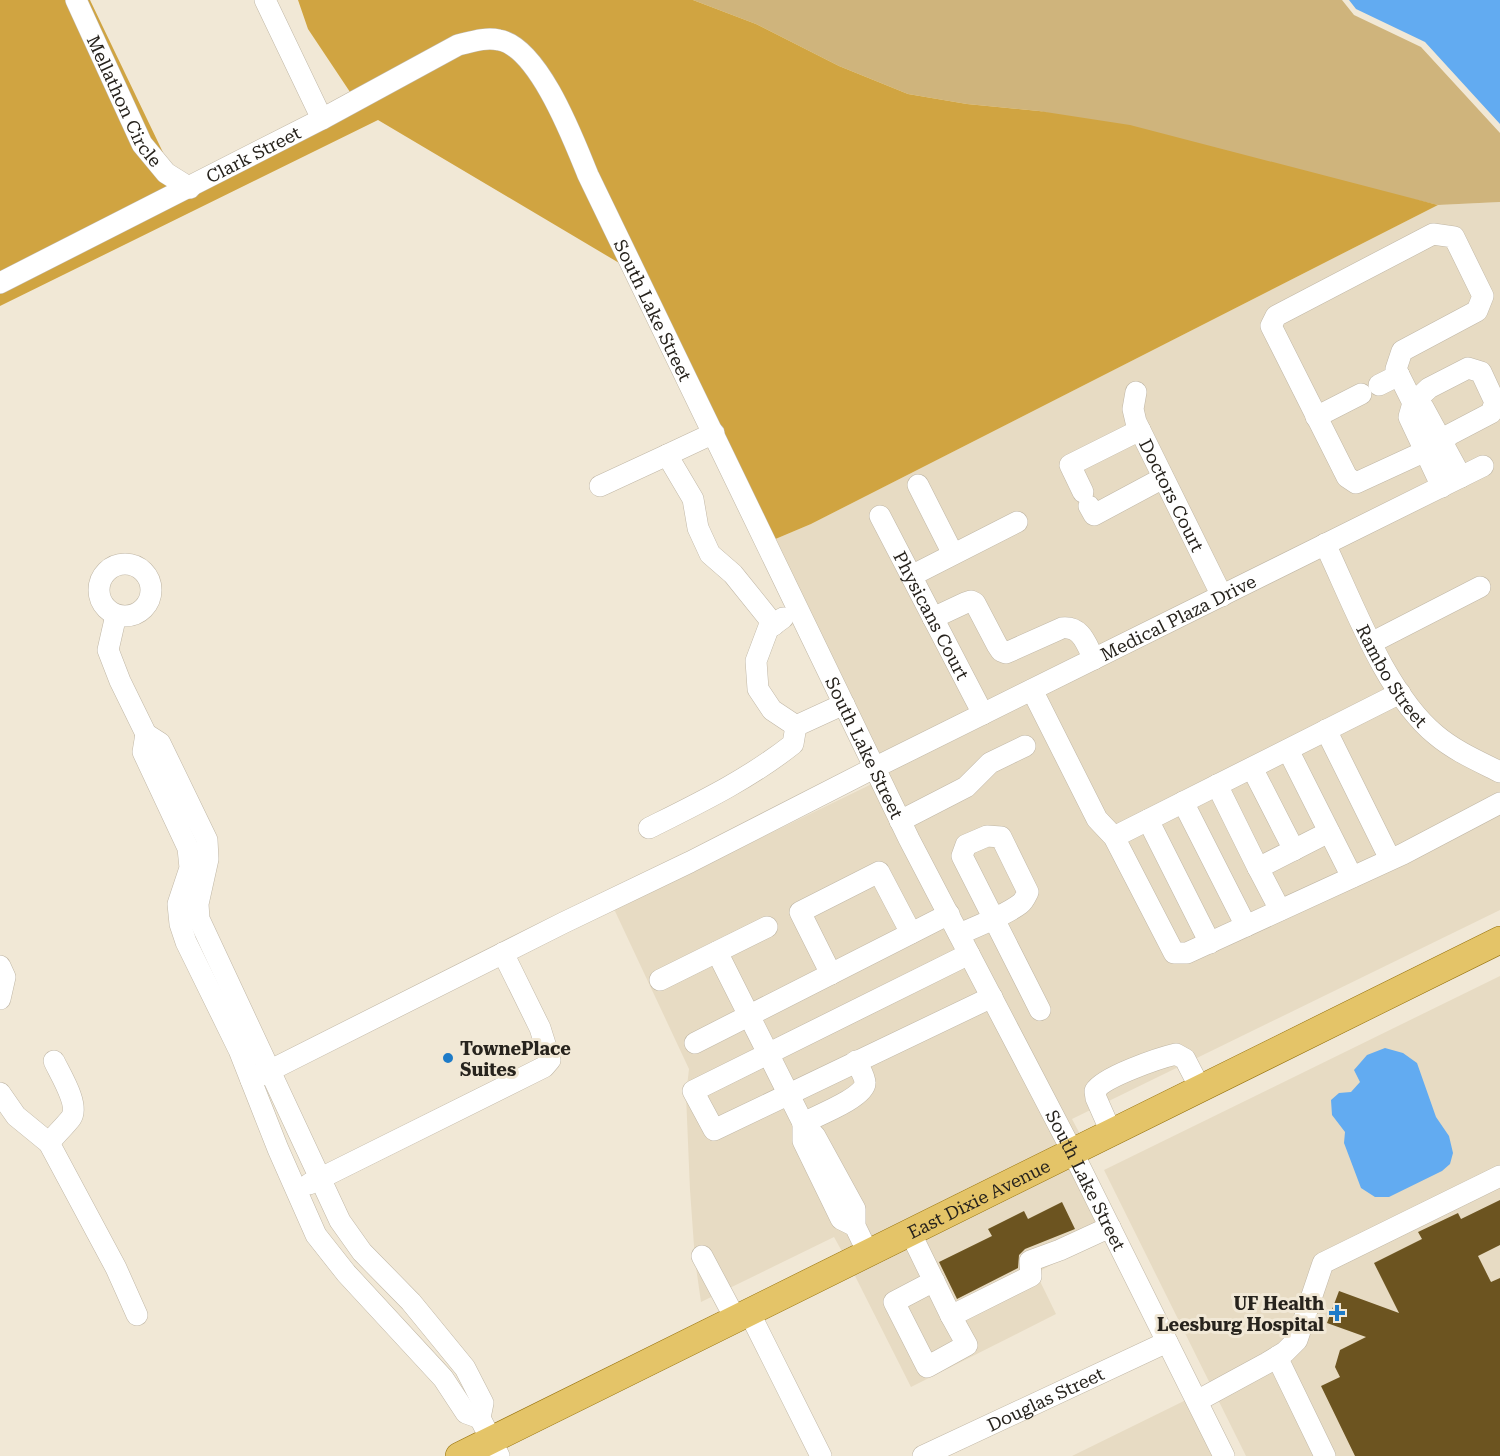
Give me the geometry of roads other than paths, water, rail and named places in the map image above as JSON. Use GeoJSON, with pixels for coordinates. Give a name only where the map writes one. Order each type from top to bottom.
{"type":"FeatureCollection","features":[{"type":"Feature","properties":{"kind":"main road","name":"East Dixie Avenue"},"geometry":{"type":"LineString","coordinates":[[459,1456],[490,1438],[1500,940]]}},
{"type":"Feature","properties":{"kind":"street","name":"Mellathon Circle"},"geometry":{"type":"LineString","coordinates":[[76,0],[142,144],[151,158],[166,173],[190,188]]}},
{"type":"Feature","properties":{"kind":"street"},"geometry":{"type":"LineString","coordinates":[[265,0],[322,119]]}},
{"type":"Feature","properties":{"kind":"street","name":"Clark Street"},"geometry":{"type":"LineString","coordinates":[[0,283],[190,188],[458,45],[482,39],[507,42]]}},
{"type":"Feature","properties":{"kind":"street","name":"South Lake Street"},"geometry":{"type":"LineString","coordinates":[[507,42],[528,60],[547,87],[562,115],[588,175],[900,821],[1072,1151],[1224,1456]]}},
{"type":"Feature","properties":{"kind":"street"},"geometry":{"type":"LineString","coordinates":[[1413,403],[1429,388],[1468,368],[1481,372],[1495,402],[1491,413],[1449,435],[1434,447],[1356,483],[1347,477],[1272,327],[1276,316],[1434,234],[1454,237],[1483,296],[1477,310],[1402,351],[1396,369],[1413,403],[1424,407],[1434,447],[1442,487]]}},
{"type":"Feature","properties":{"kind":"street"},"geometry":{"type":"LineString","coordinates":[[1317,417],[1399,375]]}},
{"type":"Feature","properties":{"kind":"street","name":"Doctors Court"},"geometry":{"type":"LineString","coordinates":[[1136,392],[1133,409],[1140,430],[1221,596]]}},
{"type":"Feature","properties":{"kind":"street"},"geometry":{"type":"LineString","coordinates":[[1140,430],[1070,465],[1086,499],[1094,515],[1163,478]]}},
{"type":"Feature","properties":{"kind":"street"},"geometry":{"type":"LineString","coordinates":[[600,486],[714,434]]}},
{"type":"Feature","properties":{"kind":"street"},"geometry":{"type":"LineString","coordinates":[[1434,447],[1461,477]]}},
{"type":"Feature","properties":{"kind":"street"},"geometry":{"type":"LineString","coordinates":[[668,455],[693,499],[698,528],[710,554],[733,574],[774,625]]}},
{"type":"Feature","properties":{"kind":"street","name":"Medical Plaza Drive"},"geometry":{"type":"LineString","coordinates":[[260,1076],[1484,466]]}},
{"type":"Feature","properties":{"kind":"street"},"geometry":{"type":"LineString","coordinates":[[918,485],[953,554]]}},
{"type":"Feature","properties":{"kind":"street","name":"Physicans Court"},"geometry":{"type":"LineString","coordinates":[[880,516],[983,714]]}},
{"type":"Feature","properties":{"kind":"street"},"geometry":{"type":"LineString","coordinates":[[911,576],[1017,522]]}},
{"type":"Feature","properties":{"kind":"street","name":"Rambo Street"},"geometry":{"type":"LineString","coordinates":[[1326,544],[1371,643],[1413,713],[1456,750],[1500,772]]}},
{"type":"Feature","properties":{"kind":"street"},"geometry":{"type":"LineString","coordinates":[[1371,643],[1480,587]]}},
{"type":"Feature","properties":{"kind":"street"},"geometry":{"type":"LineString","coordinates":[[933,618],[970,601],[975,603],[1001,651],[1006,653],[1062,627],[1070,627],[1080,634],[1094,659]]}},
{"type":"Feature","properties":{"kind":"street"},"geometry":{"type":"LineString","coordinates":[[796,726],[772,710],[758,689],[756,661],[768,629],[798,609]]}},
{"type":"Feature","properties":{"kind":"street"},"geometry":{"type":"LineString","coordinates":[[116,615],[108,650],[120,681],[146,734],[143,752],[185,815],[207,840],[208,859],[198,904],[199,919],[206,959],[239,1050],[260,1076],[320,1178],[339,1221],[362,1252],[411,1302],[465,1368],[483,1403],[490,1438]]}},
{"type":"Feature","properties":{"kind":"street"},"geometry":{"type":"LineString","coordinates":[[1032,690],[1097,819],[1114,837],[1174,953],[1187,953],[1210,943],[1390,859],[1500,803]]}},
{"type":"Feature","properties":{"kind":"street"},"geometry":{"type":"LineString","coordinates":[[1114,837],[1400,693]]}},
{"type":"Feature","properties":{"kind":"street"},"geometry":{"type":"LineString","coordinates":[[796,726],[844,704]]}},
{"type":"Feature","properties":{"kind":"street"},"geometry":{"type":"LineString","coordinates":[[649,828],[722,791],[772,760],[793,744],[796,726]]}},
{"type":"Feature","properties":{"kind":"street"},"geometry":{"type":"LineString","coordinates":[[1326,730],[1390,859]]}},
{"type":"Feature","properties":{"kind":"street"},"geometry":{"type":"LineString","coordinates":[[900,821],[966,786],[990,764],[1025,746]]}},
{"type":"Feature","properties":{"kind":"street"},"geometry":{"type":"LineString","coordinates":[[1288,750],[1352,877]]}},
{"type":"Feature","properties":{"kind":"street"},"geometry":{"type":"LineString","coordinates":[[1252,768],[1294,850]]}},
{"type":"Feature","properties":{"kind":"street"},"geometry":{"type":"LineString","coordinates":[[1217,785],[1280,910]]}},
{"type":"Feature","properties":{"kind":"street"},"geometry":{"type":"LineString","coordinates":[[1183,802],[1246,926]]}},
{"type":"Feature","properties":{"kind":"street"},"geometry":{"type":"LineString","coordinates":[[1148,820],[1210,943]]}},
{"type":"Feature","properties":{"kind":"street"},"geometry":{"type":"LineString","coordinates":[[1258,868],[1329,832]]}},
{"type":"Feature","properties":{"kind":"street"},"geometry":{"type":"LineString","coordinates":[[831,974],[800,912],[879,872],[911,933]]}},
{"type":"Feature","properties":{"kind":"street"},"geometry":{"type":"LineString","coordinates":[[695,1043],[949,914]]}},
{"type":"Feature","properties":{"kind":"street"},"geometry":{"type":"LineString","coordinates":[[959,934],[992,918],[1040,1010]]}},
{"type":"Feature","properties":{"kind":"street"},"geometry":{"type":"LineString","coordinates":[[660,980],[768,927]]}},
{"type":"Feature","properties":{"kind":"street"},"geometry":{"type":"LineString","coordinates":[[717,952],[803,1123],[815,1136],[820,1160],[855,1209],[855,1226],[868,1253]]}},
{"type":"Feature","properties":{"kind":"street"},"geometry":{"type":"LineString","coordinates":[[296,1190],[544,1067],[550,1060],[540,1028],[503,953]]}},
{"type":"Feature","properties":{"kind":"street"},"geometry":{"type":"LineString","coordinates":[[969,954],[693,1091],[714,1130],[992,997]]}},
{"type":"Feature","properties":{"kind":"street"},"geometry":{"type":"LineString","coordinates":[[0,966],[5,978],[0,999]]}},
{"type":"Feature","properties":{"kind":"street"},"geometry":{"type":"LineString","coordinates":[[1111,1132],[1095,1091],[1098,1085],[1111,1078],[1176,1054],[1185,1059],[1200,1088]]}},
{"type":"Feature","properties":{"kind":"street"},"geometry":{"type":"LineString","coordinates":[[49,1143],[72,1117],[74,1111],[71,1097],[54,1060]]}},
{"type":"Feature","properties":{"kind":"street"},"geometry":{"type":"LineString","coordinates":[[803,1123],[848,1101],[865,1087],[865,1080],[856,1061]]}},
{"type":"Feature","properties":{"kind":"street"},"geometry":{"type":"LineString","coordinates":[[260,1076],[278,1149],[316,1235],[346,1273],[443,1378],[466,1413],[490,1438]]}},
{"type":"Feature","properties":{"kind":"street"},"geometry":{"type":"LineString","coordinates":[[0,1093],[16,1116],[49,1143],[116,1268],[137,1315]]}},
{"type":"Feature","properties":{"kind":"street"},"geometry":{"type":"LineString","coordinates":[[1197,1401],[1277,1357],[1297,1340],[1323,1263],[1500,1176]]}},
{"type":"Feature","properties":{"kind":"street"},"geometry":{"type":"LineString","coordinates":[[951,1316],[1031,1276],[1030,1261],[1110,1227]]}},
{"type":"Feature","properties":{"kind":"street"},"geometry":{"type":"LineString","coordinates":[[910,1232],[967,1345],[927,1367],[894,1302],[934,1281]]}},
{"type":"Feature","properties":{"kind":"street"},"geometry":{"type":"LineString","coordinates":[[702,1256],[742,1315],[821,1456]]}},
{"type":"Feature","properties":{"kind":"street"},"geometry":{"type":"LineString","coordinates":[[382,1313],[411,1302]]}},
{"type":"Feature","properties":{"kind":"street","name":"Douglas Street"},"geometry":{"type":"LineString","coordinates":[[923,1456],[1167,1342]]}},
{"type":"Feature","properties":{"kind":"street"},"geometry":{"type":"LineString","coordinates":[[1277,1357],[1325,1456]]}},
{"type":"Feature","properties":{"kind":"water"},"geometry":{"type":"Polygon","coordinates":[[[1349,0],[1500,0],[1500,124],[1425,42],[1356,9],[1349,0]]]}},
{"type":"Feature","properties":{"kind":"water"},"geometry":{"type":"Polygon","coordinates":[[[1385,1048],[1403,1053],[1417,1063],[1436,1117],[1449,1136],[1453,1153],[1450,1164],[1442,1171],[1389,1197],[1375,1197],[1361,1188],[1344,1143],[1345,1132],[1332,1115],[1331,1100],[1339,1093],[1351,1092],[1360,1082],[1354,1070],[1367,1055],[1385,1048]]]}},
{"type":"Feature","properties":{"kind":"place","name":"TownePlace Suites"},"geometry":{"type":"Point","coordinates":[448,1058]}},
{"type":"Feature","properties":{"kind":"place","name":"UF Health Leesburg Hospital"},"geometry":{"type":"Point","coordinates":[1337,1313]}}]}
